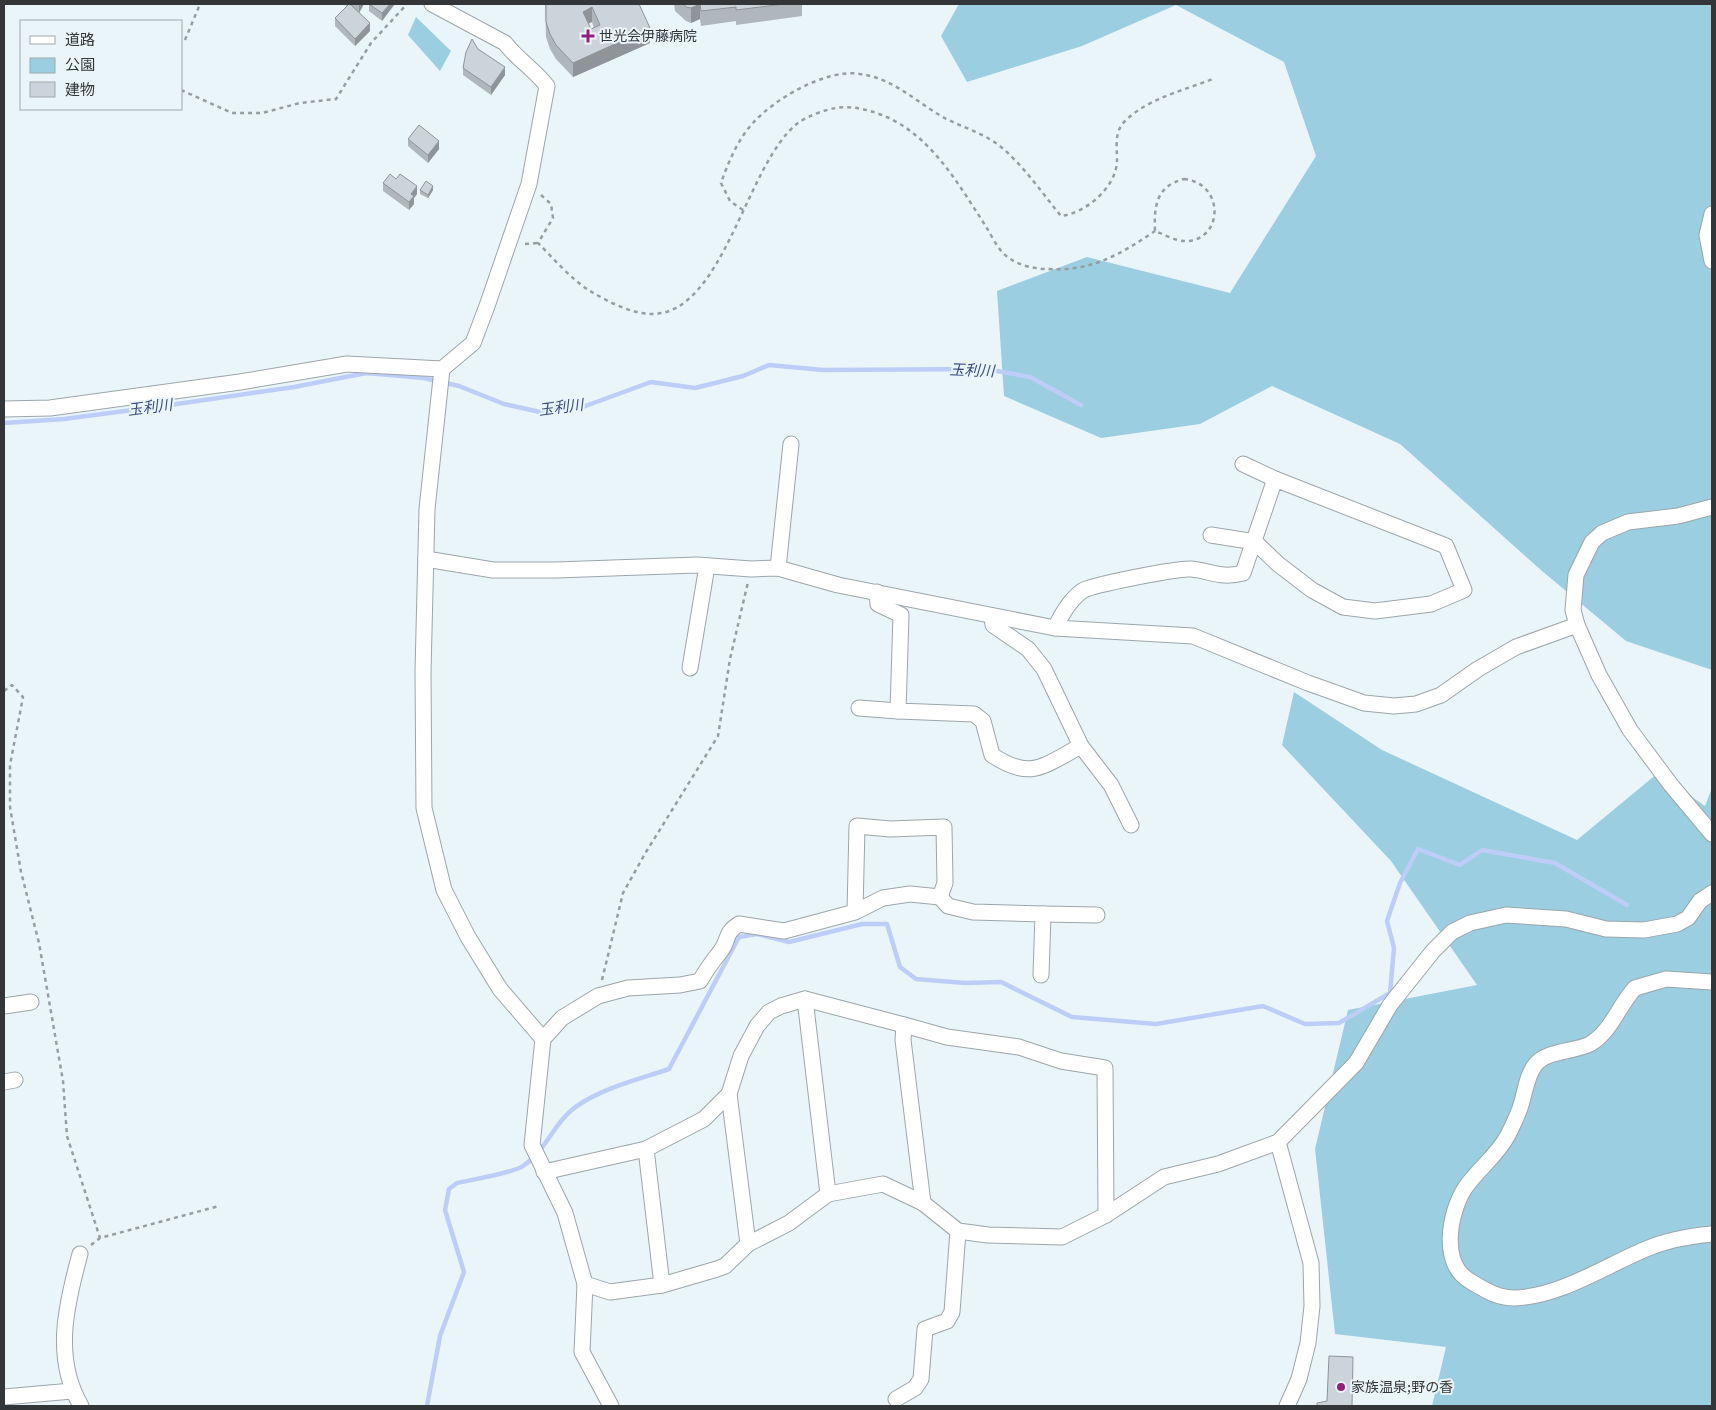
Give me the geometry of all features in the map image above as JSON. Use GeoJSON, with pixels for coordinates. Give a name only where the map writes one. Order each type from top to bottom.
{"type":"FeatureCollection","features":[{"type":"Feature","properties":{"kind":"street"},"geometry":{"type":"LineString","coordinates":[[4,409],[50,408],[240,382],[347,364],[442,369],[474,342],[529,184],[547,86],[537,73],[513,53],[505,43],[432,4]]}},
{"type":"Feature","properties":{"kind":"street"},"geometry":{"type":"LineString","coordinates":[[1712,214],[1707,236],[1712,261]]}},
{"type":"Feature","properties":{"kind":"street"},"geometry":{"type":"LineString","coordinates":[[442,369],[427,508],[424,808],[444,890],[468,937],[500,989],[543,1040]]}},
{"type":"Feature","properties":{"kind":"street"},"geometry":{"type":"LineString","coordinates":[[778,568],[791,444]]}},
{"type":"Feature","properties":{"kind":"street"},"geometry":{"type":"LineString","coordinates":[[1210,535],[1255,542],[1278,564],[1312,590],[1343,607],[1375,611],[1431,604],[1464,590],[1446,546],[1275,479],[1243,464]]}},
{"type":"Feature","properties":{"kind":"street"},"geometry":{"type":"LineString","coordinates":[[1055,628],[1064,609],[1083,590],[1144,576],[1189,569],[1228,577],[1243,573],[1275,479]]}},
{"type":"Feature","properties":{"kind":"street"},"geometry":{"type":"LineString","coordinates":[[1712,507],[1678,516],[1628,522],[1602,533],[1592,542],[1576,575],[1573,610],[1577,625],[1599,675],[1630,730],[1671,785],[1712,834]]}},
{"type":"Feature","properties":{"kind":"street"},"geometry":{"type":"LineString","coordinates":[[426,559],[493,570],[707,566],[751,569],[778,568],[838,585],[1055,628],[1193,636],[1308,683],[1364,703],[1394,706],[1416,704],[1441,696],[1478,669],[1516,647],[1577,625]]}},
{"type":"Feature","properties":{"kind":"street"},"geometry":{"type":"LineString","coordinates":[[690,668],[707,566]]}},
{"type":"Feature","properties":{"kind":"street"},"geometry":{"type":"LineString","coordinates":[[877,592],[878,604],[901,616],[898,711]]}},
{"type":"Feature","properties":{"kind":"street"},"geometry":{"type":"LineString","coordinates":[[992,616],[993,625],[1028,649],[1044,669],[1081,746],[1112,785],[1131,824]]}},
{"type":"Feature","properties":{"kind":"street"},"geometry":{"type":"LineString","coordinates":[[859,708],[974,714],[983,721],[992,755],[1009,767],[1035,770],[1081,746]]}},
{"type":"Feature","properties":{"kind":"street"},"geometry":{"type":"LineString","coordinates":[[856,912],[857,826],[890,829],[944,827],[945,883],[940,897]]}},
{"type":"Feature","properties":{"kind":"street"},"geometry":{"type":"LineString","coordinates":[[585,1284],[610,1292],[662,1285],[725,1266],[748,1244],[789,1223],[828,1194],[883,1184],[923,1203],[958,1231],[988,1235],[1062,1237],[1106,1215],[1164,1177],[1218,1164],[1278,1142],[1356,1063],[1390,1005],[1433,951],[1452,932],[1470,923],[1506,915],[1566,919],[1606,929],[1644,930],[1677,924],[1688,918],[1700,901],[1712,893]]}},
{"type":"Feature","properties":{"kind":"street"},"geometry":{"type":"LineString","coordinates":[[611,1406],[582,1352],[585,1284],[565,1213],[532,1145],[543,1040],[562,1018],[598,996],[628,988],[680,985],[700,981],[713,959],[721,951],[730,930],[739,924],[784,931],[856,912],[883,898],[910,894],[940,897],[948,906],[972,912],[1097,915]]}},
{"type":"Feature","properties":{"kind":"street"},"geometry":{"type":"LineString","coordinates":[[1042,975],[1043,914]]}},
{"type":"Feature","properties":{"kind":"street"},"geometry":{"type":"LineString","coordinates":[[1712,982],[1666,979],[1635,988],[1606,1031],[1592,1043],[1570,1052],[1550,1056],[1536,1064],[1530,1073],[1520,1109],[1500,1148],[1465,1189],[1453,1216],[1450,1235],[1452,1257],[1462,1276],[1496,1296],[1515,1298],[1547,1292],[1648,1248],[1685,1237],[1712,1234]]}},
{"type":"Feature","properties":{"kind":"street"},"geometry":{"type":"LineString","coordinates":[[748,1244],[729,1094],[741,1056],[757,1026],[769,1012],[805,999],[947,1037],[1020,1047],[1061,1061],[1105,1068],[1106,1215]]}},
{"type":"Feature","properties":{"kind":"street"},"geometry":{"type":"LineString","coordinates":[[805,999],[828,1194]]}},
{"type":"Feature","properties":{"kind":"street"},"geometry":{"type":"LineString","coordinates":[[4,1006],[31,1002]]}},
{"type":"Feature","properties":{"kind":"street"},"geometry":{"type":"LineString","coordinates":[[904,1025],[903,1040],[923,1203]]}},
{"type":"Feature","properties":{"kind":"street"},"geometry":{"type":"LineString","coordinates":[[544,1172],[646,1150],[704,1119],[729,1094]]}},
{"type":"Feature","properties":{"kind":"street"},"geometry":{"type":"LineString","coordinates":[[1278,1142],[1311,1263],[1312,1306],[1308,1343],[1299,1379],[1287,1406]]}},
{"type":"Feature","properties":{"kind":"street"},"geometry":{"type":"LineString","coordinates":[[646,1150],[662,1285]]}},
{"type":"Feature","properties":{"kind":"street"},"geometry":{"type":"LineString","coordinates":[[896,1399],[915,1388],[921,1379],[926,1329],[948,1321],[952,1312],[958,1231]]}},
{"type":"Feature","properties":{"kind":"street"},"geometry":{"type":"LineString","coordinates":[[80,1254],[67,1300],[64,1362],[72,1391],[81,1406]]}},
{"type":"Feature","properties":{"kind":"street"},"geometry":{"type":"LineString","coordinates":[[4,1397],[72,1391]]}},
{"type":"Feature","properties":{"kind":"path"},"geometry":{"type":"LineString","coordinates":[[185,40],[200,4]]}},
{"type":"Feature","properties":{"kind":"path"},"geometry":{"type":"LineString","coordinates":[[182,90],[232,113],[262,113],[300,102],[336,99],[372,43],[407,4]]}},
{"type":"Feature","properties":{"kind":"path"},"geometry":{"type":"LineString","coordinates":[[743,210],[730,201],[721,183],[741,140],[752,123],[765,111],[790,94],[816,80],[859,73],[881,79],[904,90],[958,126],[980,134],[1000,146],[1017,162],[1061,216],[1068,215],[1087,205],[1098,198],[1106,188],[1117,161],[1115,149],[1118,132],[1124,122],[1140,108],[1215,78]]}},
{"type":"Feature","properties":{"kind":"path"},"geometry":{"type":"LineString","coordinates":[[529,184],[551,204],[553,218],[538,243],[588,290],[632,312],[652,314],[670,312],[697,291],[732,236],[760,172],[778,145],[798,123],[836,108],[852,107],[877,113],[914,133],[953,175],[996,245],[1008,258],[1021,264],[1037,269],[1065,271],[1085,268],[1118,256],[1155,231]]}},
{"type":"Feature","properties":{"kind":"path"},"geometry":{"type":"LineString","coordinates":[[1184,179],[1200,183],[1208,190],[1213,198],[1215,210],[1208,230],[1199,237],[1185,241],[1155,231],[1155,207],[1158,196],[1165,188],[1184,179]]}},
{"type":"Feature","properties":{"kind":"path"},"geometry":{"type":"LineString","coordinates":[[598,996],[623,893],[675,804],[718,736],[730,659],[751,569]]}},
{"type":"Feature","properties":{"kind":"path"},"geometry":{"type":"LineString","coordinates":[[4,691],[12,685],[23,697],[10,765],[10,807],[21,872],[39,943],[63,1081],[67,1136],[100,1238]]}},
{"type":"Feature","properties":{"kind":"path"},"geometry":{"type":"LineString","coordinates":[[80,1254],[100,1238],[219,1206]]}},
{"type":"Feature","properties":{"kind":"green space"},"geometry":{"type":"Polygon","coordinates":[[[959,4],[1712,4],[1712,670],[1626,641],[1542,571],[1400,444],[1272,386],[1200,424],[1101,438],[1004,396],[997,291],[1087,257],[1230,293],[1316,156],[1284,62],[1176,5],[1082,46],[967,82],[941,36],[959,4]]]}},
{"type":"Feature","properties":{"kind":"green space"},"geometry":{"type":"Polygon","coordinates":[[[416,17],[451,51],[440,71],[408,35],[416,17]]]}},
{"type":"Feature","properties":{"kind":"green space"},"geometry":{"type":"Polygon","coordinates":[[[1294,692],[1382,750],[1577,840],[1658,773],[1705,806],[1712,788],[1712,1406],[1432,1406],[1446,1347],[1335,1334],[1315,1149],[1348,1010],[1477,985],[1391,861],[1282,745],[1294,692]]]}},
{"type":"Feature","properties":{"kind":"building"},"geometry":{"type":"Polygon","coordinates":[[[349,4],[370,23],[355,39],[335,18],[349,4]]]}},
{"type":"Feature","properties":{"kind":"building"},"geometry":{"type":"Polygon","coordinates":[[[369,4],[390,4],[382,13],[369,4]]]}},
{"type":"Feature","properties":{"kind":"building"},"geometry":{"type":"Polygon","coordinates":[[[546,4],[639,4],[650,28],[573,63],[556,45],[546,22],[546,4]],[[592,7],[583,12],[591,29],[600,25],[592,7]]]}},
{"type":"Feature","properties":{"kind":"building"},"geometry":{"type":"Polygon","coordinates":[[[683,4],[700,4],[691,8],[683,4]]]}},
{"type":"Feature","properties":{"kind":"building"},"geometry":{"type":"Polygon","coordinates":[[[700,4],[784,4],[736,10],[736,7],[701,11],[700,4]]]}},
{"type":"Feature","properties":{"kind":"building"},"geometry":{"type":"Polygon","coordinates":[[[472,39],[478,49],[505,67],[491,87],[463,68],[466,52],[472,39]]]}},
{"type":"Feature","properties":{"kind":"building"},"geometry":{"type":"Polygon","coordinates":[[[419,125],[439,141],[428,155],[408,139],[419,125]]]}},
{"type":"Feature","properties":{"kind":"building"},"geometry":{"type":"Polygon","coordinates":[[[390,174],[396,179],[400,174],[417,186],[411,194],[414,196],[409,202],[383,183],[390,174]]]}},
{"type":"Feature","properties":{"kind":"building"},"geometry":{"type":"Polygon","coordinates":[[[426,181],[433,186],[428,195],[420,190],[426,181]]]}},
{"type":"Feature","properties":{"kind":"building","name":"家族温泉;野の香"},"geometry":{"type":"Polygon","coordinates":[[[1329,1356],[1353,1357],[1352,1406],[1317,1406],[1317,1403],[1327,1401],[1329,1356]]]}},
{"type":"Feature","properties":{"kind":"waterway","name":"玉利川"},"geometry":{"type":"LineString","coordinates":[[4,423],[64,419],[163,406],[294,387],[366,373],[424,378],[459,386],[504,404],[540,412],[580,408],[651,382],[695,388],[743,376],[769,365],[823,370],[986,369],[1030,377],[1081,405]]}},
{"type":"Feature","properties":{"kind":"waterway"},"geometry":{"type":"LineString","coordinates":[[427,1406],[440,1336],[464,1272],[445,1210],[449,1189],[457,1183],[518,1169],[539,1152],[564,1118],[580,1104],[612,1088],[669,1069],[739,937],[757,934],[789,942],[862,924],[887,924],[900,967],[916,979],[965,983],[1001,982],[1072,1017],[1156,1024],[1263,1006],[1305,1024],[1339,1023],[1390,993],[1394,948],[1387,921],[1400,883],[1418,849],[1460,865],[1482,850],[1555,863],[1627,905]]}},
{"type":"Feature","properties":{"kind":"place","name":"世光会伊藤病院"},"geometry":{"type":"Point","coordinates":[588,36]}},
{"type":"Feature","properties":{"kind":"place","name":"家族温泉;野の香"},"geometry":{"type":"Point","coordinates":[1341,1387]}}]}
